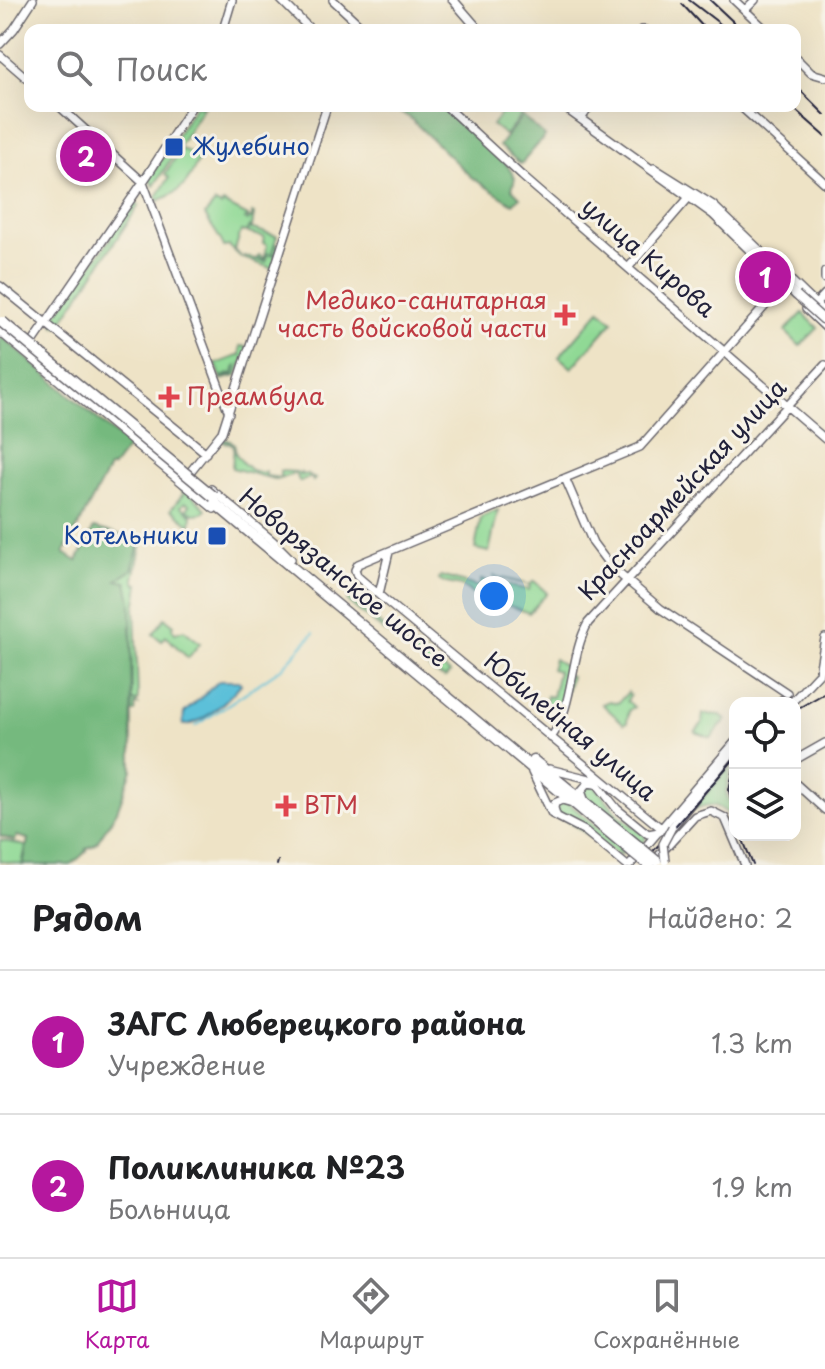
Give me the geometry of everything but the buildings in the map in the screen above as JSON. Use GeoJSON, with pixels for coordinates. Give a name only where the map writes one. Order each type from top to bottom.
{"type":"FeatureCollection","features":[{"type":"Feature","properties":{"kind":"highway","name":"Новорязанское шоссе"},"geometry":{"type":"LineString","coordinates":[[0,323],[593,809],[632,858]]}},
{"type":"Feature","properties":{"kind":"highway","name":"Новорязанское шоссе"},"geometry":{"type":"LineString","coordinates":[[290,562],[578,807],[632,858],[656,864]]}},
{"type":"Feature","properties":{"kind":"main road"},"geometry":{"type":"LineString","coordinates":[[0,44],[33,0]]}},
{"type":"Feature","properties":{"kind":"main road"},"geometry":{"type":"LineString","coordinates":[[225,24],[232,0]]}},
{"type":"Feature","properties":{"kind":"main road"},"geometry":{"type":"LineString","coordinates":[[281,0],[305,24]]}},
{"type":"Feature","properties":{"kind":"main road"},"geometry":{"type":"LineString","coordinates":[[333,0],[359,24]]}},
{"type":"Feature","properties":{"kind":"main road"},"geometry":{"type":"LineString","coordinates":[[451,0],[472,24]]}},
{"type":"Feature","properties":{"kind":"main road"},"geometry":{"type":"LineString","coordinates":[[734,0],[760,24]]}},
{"type":"Feature","properties":{"kind":"main road"},"geometry":{"type":"LineString","coordinates":[[745,10],[755,0]]}},
{"type":"Feature","properties":{"kind":"main road"},"geometry":{"type":"LineString","coordinates":[[0,55],[24,76]]}},
{"type":"Feature","properties":{"kind":"main road"},"geometry":{"type":"LineString","coordinates":[[801,63],[811,73],[825,77]]}},
{"type":"Feature","properties":{"kind":"main road"},"geometry":{"type":"LineString","coordinates":[[66,112],[143,182],[229,413]]}},
{"type":"Feature","properties":{"kind":"main road"},"geometry":{"type":"LineString","coordinates":[[26,353],[188,112]]}},
{"type":"Feature","properties":{"kind":"main road"},"geometry":{"type":"LineString","coordinates":[[182,482],[221,434],[325,112]]}},
{"type":"Feature","properties":{"kind":"main road","name":"улица Кирова"},"geometry":{"type":"LineString","coordinates":[[453,112],[825,439]]}},
{"type":"Feature","properties":{"kind":"main road"},"geometry":{"type":"LineString","coordinates":[[574,112],[726,216],[814,303],[825,319]]}},
{"type":"Feature","properties":{"kind":"main road"},"geometry":{"type":"LineString","coordinates":[[582,118],[586,112]]}},
{"type":"Feature","properties":{"kind":"main road"},"geometry":{"type":"LineString","coordinates":[[747,112],[825,183]]}},
{"type":"Feature","properties":{"kind":"main road"},"geometry":{"type":"LineString","coordinates":[[582,118],[693,194],[732,226],[797,294]]}},
{"type":"Feature","properties":{"kind":"main road"},"geometry":{"type":"LineString","coordinates":[[628,268],[693,194]]}},
{"type":"Feature","properties":{"kind":"main road"},"geometry":{"type":"LineString","coordinates":[[693,194],[825,319]]}},
{"type":"Feature","properties":{"kind":"main road"},"geometry":{"type":"LineString","coordinates":[[713,214],[782,287],[808,311],[825,319]]}},
{"type":"Feature","properties":{"kind":"main road"},"geometry":{"type":"LineString","coordinates":[[0,286],[206,453]]}},
{"type":"Feature","properties":{"kind":"main road"},"geometry":{"type":"LineString","coordinates":[[377,592],[357,576],[355,570],[358,564],[381,558],[391,551],[643,444],[782,287]]}},
{"type":"Feature","properties":{"kind":"main road"},"geometry":{"type":"LineString","coordinates":[[808,311],[825,290]]}},
{"type":"Feature","properties":{"kind":"main road"},"geometry":{"type":"LineString","coordinates":[[0,323],[34,342],[273,541],[290,562]]}},
{"type":"Feature","properties":{"kind":"main road"},"geometry":{"type":"LineString","coordinates":[[0,323],[26,353],[114,426],[259,545],[290,562]]}},
{"type":"Feature","properties":{"kind":"main road"},"geometry":{"type":"LineString","coordinates":[[37,362],[36,353],[45,352]]}},
{"type":"Feature","properties":{"kind":"main road","name":"Красноармейская улица"},"geometry":{"type":"LineString","coordinates":[[551,738],[562,720],[586,626],[825,365]]}},
{"type":"Feature","properties":{"kind":"main road"},"geometry":{"type":"LineString","coordinates":[[114,426],[123,425],[123,416]]}},
{"type":"Feature","properties":{"kind":"main road"},"geometry":{"type":"LineString","coordinates":[[125,435],[126,425],[133,425]]}},
{"type":"Feature","properties":{"kind":"main road"},"geometry":{"type":"LineString","coordinates":[[565,478],[602,557],[661,609],[778,689],[784,697]]}},
{"type":"Feature","properties":{"kind":"main road"},"geometry":{"type":"LineString","coordinates":[[377,592],[381,558]]}},
{"type":"Feature","properties":{"kind":"main road","name":"Юбилейная улица"},"geometry":{"type":"LineString","coordinates":[[377,592],[551,738],[657,835]]}},
{"type":"Feature","properties":{"kind":"main road"},"geometry":{"type":"LineString","coordinates":[[790,697],[815,679],[821,667],[825,638]]}},
{"type":"Feature","properties":{"kind":"main road"},"geometry":{"type":"LineString","coordinates":[[801,757],[825,743]]}},
{"type":"Feature","properties":{"kind":"main road"},"geometry":{"type":"LineString","coordinates":[[632,858],[657,835],[729,753]]}},
{"type":"Feature","properties":{"kind":"main road"},"geometry":{"type":"LineString","coordinates":[[632,858],[657,835],[729,753]]}},
{"type":"Feature","properties":{"kind":"main road"},"geometry":{"type":"LineString","coordinates":[[656,864],[664,840],[729,754]]}},
{"type":"Feature","properties":{"kind":"main road"},"geometry":{"type":"LineString","coordinates":[[520,758],[538,781],[550,811],[632,858]]}},
{"type":"Feature","properties":{"kind":"main road"},"geometry":{"type":"LineString","coordinates":[[533,760],[551,770],[594,780],[617,809],[645,832],[657,835]]}},
{"type":"Feature","properties":{"kind":"main road"},"geometry":{"type":"LineString","coordinates":[[593,809],[583,798],[581,789],[591,783],[600,788]]}},
{"type":"Feature","properties":{"kind":"main road"},"geometry":{"type":"LineString","coordinates":[[801,788],[825,810]]}},
{"type":"Feature","properties":{"kind":"main road"},"geometry":{"type":"LineString","coordinates":[[564,820],[555,813],[555,803],[565,800],[578,807]]}},
{"type":"Feature","properties":{"kind":"main road"},"geometry":{"type":"LineString","coordinates":[[656,864],[689,818],[702,809],[715,809],[723,813],[729,824]]}},
{"type":"Feature","properties":{"kind":"main road"},"geometry":{"type":"LineString","coordinates":[[656,864],[695,816],[711,811],[725,818],[746,865]]}},
{"type":"Feature","properties":{"kind":"main road"},"geometry":{"type":"LineString","coordinates":[[632,858],[645,832]]}},
{"type":"Feature","properties":{"kind":"main road"},"geometry":{"type":"LineString","coordinates":[[737,841],[746,865]]}},
{"type":"Feature","properties":{"kind":"green space"},"geometry":{"type":"Polygon","coordinates":[[[191,112],[200,112],[154,186],[149,179],[191,112]]]}},
{"type":"Feature","properties":{"kind":"green space"},"geometry":{"type":"Polygon","coordinates":[[[400,112],[449,112],[507,165],[515,178],[512,189],[520,197],[513,204],[471,177],[400,112]]]}},
{"type":"Feature","properties":{"kind":"green space"},"geometry":{"type":"Polygon","coordinates":[[[502,112],[521,115],[505,135],[492,125],[502,112]]]}},
{"type":"Feature","properties":{"kind":"green space"},"geometry":{"type":"Polygon","coordinates":[[[522,116],[545,136],[521,164],[499,146],[522,116]]]}},
{"type":"Feature","properties":{"kind":"green space"},"geometry":{"type":"Polygon","coordinates":[[[181,149],[200,156],[189,179],[180,189],[158,201],[156,198],[169,178],[165,174],[181,149]]]}},
{"type":"Feature","properties":{"kind":"green space"},"geometry":{"type":"Polygon","coordinates":[[[138,193],[140,195],[135,202],[139,205],[59,326],[55,326],[52,321],[111,238],[138,193]]]}},
{"type":"Feature","properties":{"kind":"green space"},"geometry":{"type":"Polygon","coordinates":[[[215,203],[221,206],[223,203],[248,216],[245,219],[248,221],[254,214],[252,227],[249,226],[246,232],[241,231],[235,250],[242,258],[229,246],[224,247],[205,215],[215,203]]]}},
{"type":"Feature","properties":{"kind":"green space"},"geometry":{"type":"Polygon","coordinates":[[[249,228],[277,236],[271,255],[275,255],[276,244],[279,245],[273,269],[243,258],[266,262],[269,252],[265,260],[257,258],[259,255],[265,258],[267,245],[263,243],[264,237],[248,233],[249,228]]]}},
{"type":"Feature","properties":{"kind":"green space"},"geometry":{"type":"Polygon","coordinates":[[[600,310],[613,321],[572,368],[559,357],[600,310]]]}},
{"type":"Feature","properties":{"kind":"green space"},"geometry":{"type":"Polygon","coordinates":[[[803,313],[818,328],[800,346],[785,331],[803,313]]]}},
{"type":"Feature","properties":{"kind":"green space"},"geometry":{"type":"Polygon","coordinates":[[[0,335],[129,446],[109,468],[64,553],[77,561],[94,528],[140,540],[132,570],[117,580],[127,582],[131,601],[132,770],[117,811],[96,844],[86,849],[71,865],[23,865],[28,839],[17,836],[15,841],[0,836],[0,335]]]}},
{"type":"Feature","properties":{"kind":"green space"},"geometry":{"type":"Polygon","coordinates":[[[240,346],[248,347],[237,376],[220,380],[235,374],[237,365],[233,373],[221,377],[216,364],[240,355],[240,346]]]}},
{"type":"Feature","properties":{"kind":"green space"},"geometry":{"type":"Polygon","coordinates":[[[223,438],[234,443],[236,454],[251,470],[266,471],[266,476],[280,478],[280,471],[297,472],[307,474],[315,479],[313,481],[311,477],[300,482],[295,473],[277,480],[232,468],[234,445],[222,441],[223,438]]]}},
{"type":"Feature","properties":{"kind":"green space"},"geometry":{"type":"Polygon","coordinates":[[[183,487],[206,509],[203,513],[193,514],[187,509],[190,505],[185,502],[181,506],[192,515],[191,525],[171,509],[184,493],[181,490],[183,487]]]}},
{"type":"Feature","properties":{"kind":"green space"},"geometry":{"type":"Polygon","coordinates":[[[498,510],[489,552],[475,549],[481,517],[498,510]]]}},
{"type":"Feature","properties":{"kind":"green space"},"geometry":{"type":"Polygon","coordinates":[[[140,542],[134,578],[139,584],[135,609],[138,701],[134,701],[138,705],[132,712],[131,602],[127,586],[117,580],[132,570],[140,542]]]}},
{"type":"Feature","properties":{"kind":"green space"},"geometry":{"type":"Polygon","coordinates":[[[441,576],[479,587],[481,580],[529,590],[534,581],[547,593],[529,613],[493,600],[490,594],[488,598],[472,594],[462,587],[442,582],[439,580],[441,576]]]}},
{"type":"Feature","properties":{"kind":"green space"},"geometry":{"type":"Polygon","coordinates":[[[349,598],[393,635],[347,601],[349,598]]]}},
{"type":"Feature","properties":{"kind":"green space"},"geometry":{"type":"Polygon","coordinates":[[[165,618],[174,625],[175,633],[184,630],[200,643],[188,658],[166,636],[162,641],[153,634],[165,618]]]}},
{"type":"Feature","properties":{"kind":"green space"},"geometry":{"type":"Polygon","coordinates":[[[393,635],[412,651],[416,647],[450,673],[445,678],[435,674],[393,635]]]}},
{"type":"Feature","properties":{"kind":"green space"},"geometry":{"type":"Polygon","coordinates":[[[554,659],[565,666],[564,674],[571,676],[561,713],[545,705],[547,696],[552,697],[558,671],[551,669],[554,659]]]}},
{"type":"Feature","properties":{"kind":"green space"},"geometry":{"type":"Polygon","coordinates":[[[628,692],[627,701],[634,707],[629,710],[624,724],[602,704],[609,701],[618,703],[628,692]]]}},
{"type":"Feature","properties":{"kind":"green space"},"geometry":{"type":"Polygon","coordinates":[[[703,714],[721,715],[726,720],[711,738],[695,732],[702,724],[703,714]]]}},
{"type":"Feature","properties":{"kind":"green space"},"geometry":{"type":"Polygon","coordinates":[[[729,767],[726,792],[729,816],[721,808],[711,805],[691,811],[729,767]]]}},
{"type":"Feature","properties":{"kind":"green space"},"geometry":{"type":"Polygon","coordinates":[[[594,785],[617,813],[646,836],[643,845],[585,798],[583,787],[594,785]]]}},
{"type":"Feature","properties":{"kind":"green space"},"geometry":{"type":"Polygon","coordinates":[[[557,803],[568,803],[627,851],[618,853],[622,857],[558,815],[557,803]]]}},
{"type":"Feature","properties":{"kind":"green space"},"geometry":{"type":"Polygon","coordinates":[[[0,840],[26,846],[22,865],[0,861],[0,840]]]}},
{"type":"Feature","properties":{"kind":"water"},"geometry":{"type":"Polygon","coordinates":[[[219,681],[239,681],[241,684],[207,716],[183,725],[184,713],[219,681]]]}},
{"type":"Feature","properties":{"kind":"waterway"},"geometry":{"type":"LineString","coordinates":[[196,726],[282,668],[314,633]]}},
{"type":"Feature","properties":{"kind":"railway"},"geometry":{"type":"LineString","coordinates":[[689,0],[720,24]]}},
{"type":"Feature","properties":{"kind":"railway"},"geometry":{"type":"LineString","coordinates":[[710,0],[736,24]]}},
{"type":"Feature","properties":{"kind":"railway"},"geometry":{"type":"LineString","coordinates":[[682,4],[700,24]]}},
{"type":"Feature","properties":{"kind":"railway"},"geometry":{"type":"LineString","coordinates":[[801,91],[825,115]]}},
{"type":"Feature","properties":{"kind":"railway"},"geometry":{"type":"LineString","coordinates":[[798,112],[825,136]]}},
{"type":"Feature","properties":{"kind":"railway"},"geometry":{"type":"LineString","coordinates":[[801,707],[825,693]]}},
{"type":"Feature","properties":{"kind":"railway"},"geometry":{"type":"LineString","coordinates":[[641,865],[729,765]]}},
{"type":"Feature","properties":{"kind":"railway"},"geometry":{"type":"LineString","coordinates":[[743,841],[753,865]]}},
{"type":"Feature","properties":{"kind":"railway"},"geometry":{"type":"LineString","coordinates":[[277,865],[278,861]]}},
{"type":"Feature","properties":{"kind":"place","name":"Жулебино"},"geometry":{"type":"Point","coordinates":[174,147]}},
{"type":"Feature","properties":{"kind":"place","name":"Поликлиника №23"},"geometry":{"type":"Point","coordinates":[86,156]}},
{"type":"Feature","properties":{"kind":"place","name":"ЗАГС Люберецкого района"},"geometry":{"type":"Point","coordinates":[765,277]}},
{"type":"Feature","properties":{"kind":"place","name":"Медико-санитарная часть войсковой части"},"geometry":{"type":"Point","coordinates":[565,315]}},
{"type":"Feature","properties":{"kind":"place","name":"Преамбула"},"geometry":{"type":"Point","coordinates":[169,397]}},
{"type":"Feature","properties":{"kind":"place","name":"Котельники"},"geometry":{"type":"Point","coordinates":[217,536]}},
{"type":"Feature","properties":{"kind":"place","name":"ВТМ"},"geometry":{"type":"Point","coordinates":[286,806]}}]}
